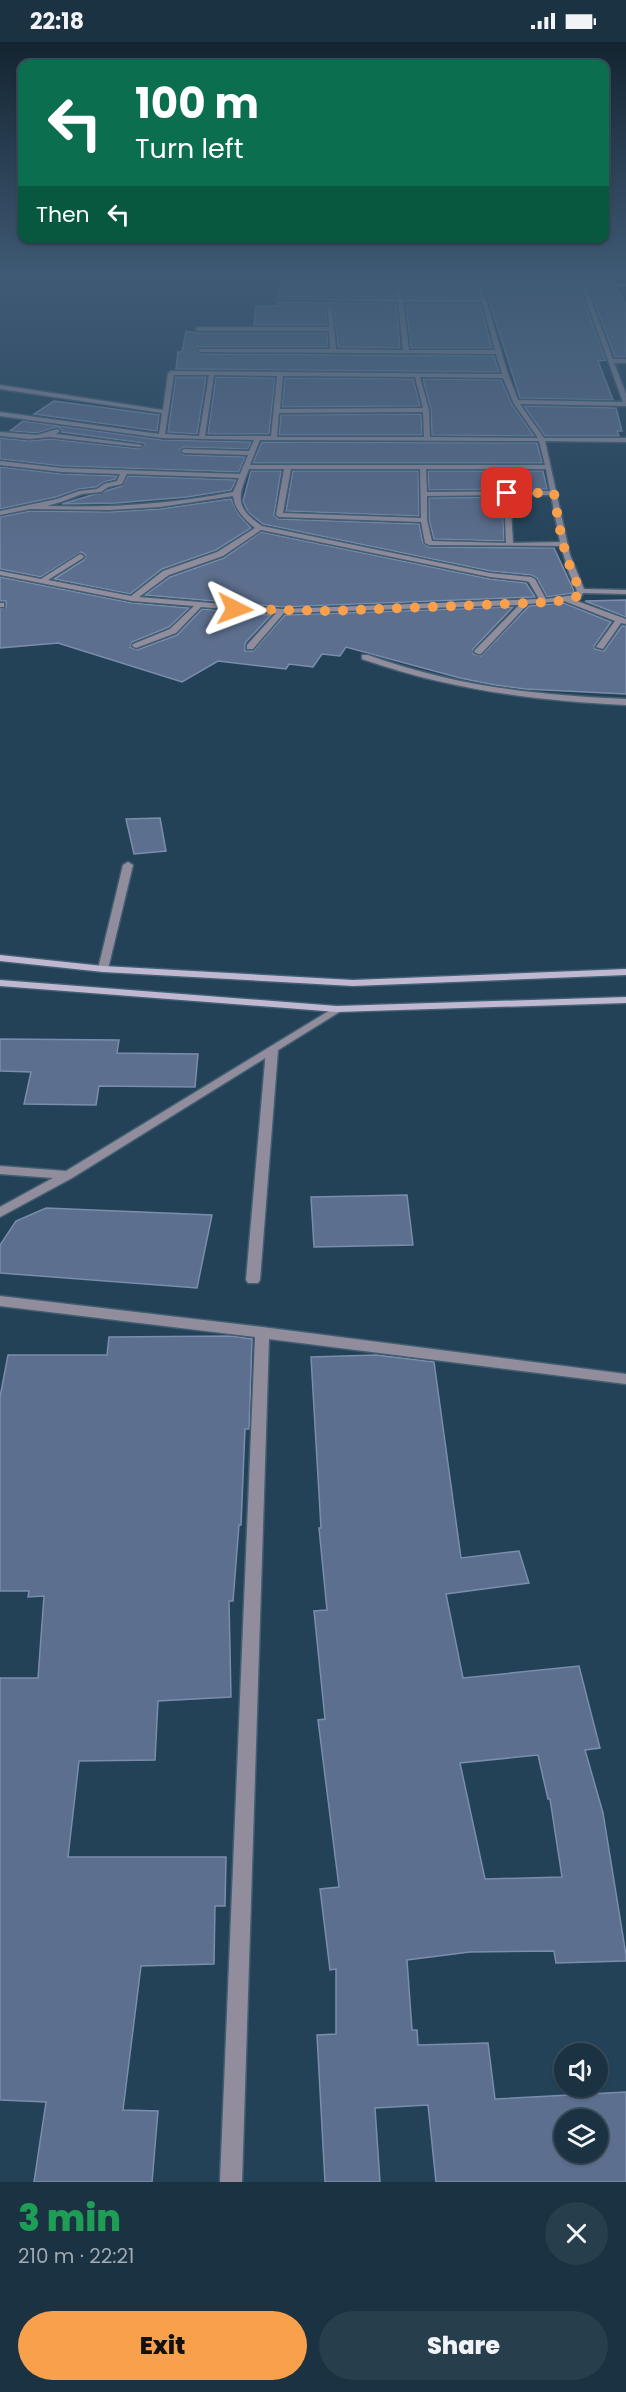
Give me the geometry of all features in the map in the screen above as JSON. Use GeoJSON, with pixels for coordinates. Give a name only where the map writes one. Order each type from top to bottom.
{"type":"FeatureCollection","features":[{"type":"Feature","properties":{"kind":"main road"},"geometry":{"type":"LineString","coordinates":[[0,958],[103,969],[353,983],[626,972]]}},
{"type":"Feature","properties":{"kind":"main road"},"geometry":{"type":"LineString","coordinates":[[0,983],[338,1009],[626,1000]]}},
{"type":"Feature","properties":{"kind":"street"},"geometry":{"type":"LineString","coordinates":[[162,436],[171,373]]}},
{"type":"Feature","properties":{"kind":"street"},"geometry":{"type":"LineString","coordinates":[[202,438],[212,373]]}},
{"type":"Feature","properties":{"kind":"street"},"geometry":{"type":"LineString","coordinates":[[231,373],[505,376]]}},
{"type":"Feature","properties":{"kind":"street"},"geometry":{"type":"LineString","coordinates":[[504,373],[516,402],[541,438],[554,493],[562,544],[581,591]]}},
{"type":"Feature","properties":{"kind":"street"},"geometry":{"type":"LineString","coordinates":[[516,402],[626,403],[624,390],[616,373]]}},
{"type":"Feature","properties":{"kind":"street"},"geometry":{"type":"LineString","coordinates":[[274,439],[279,375]]}},
{"type":"Feature","properties":{"kind":"street"},"geometry":{"type":"LineString","coordinates":[[417,375],[426,410],[427,438]]}},
{"type":"Feature","properties":{"kind":"street"},"geometry":{"type":"LineString","coordinates":[[0,387],[166,412]]}},
{"type":"Feature","properties":{"kind":"street"},"geometry":{"type":"LineString","coordinates":[[277,411],[426,410]]}},
{"type":"Feature","properties":{"kind":"street"},"geometry":{"type":"LineString","coordinates":[[0,414],[162,436],[202,438],[626,440]]}},
{"type":"Feature","properties":{"kind":"street"},"geometry":{"type":"LineString","coordinates":[[51,435],[68,423]]}},
{"type":"Feature","properties":{"kind":"street"},"geometry":{"type":"LineString","coordinates":[[0,434],[36,437],[51,435],[140,445]]}},
{"type":"Feature","properties":{"kind":"street"},"geometry":{"type":"LineString","coordinates":[[257,439],[236,493],[236,499],[248,519],[260,528],[490,574],[528,579],[532,581],[544,602]]}},
{"type":"Feature","properties":{"kind":"street"},"geometry":{"type":"LineString","coordinates":[[184,451],[252,453]]}},
{"type":"Feature","properties":{"kind":"street"},"geometry":{"type":"LineString","coordinates":[[2,465],[62,470],[243,476]]}},
{"type":"Feature","properties":{"kind":"street"},"geometry":{"type":"LineString","coordinates":[[248,467],[423,469],[548,467]]}},
{"type":"Feature","properties":{"kind":"street"},"geometry":{"type":"LineString","coordinates":[[288,467],[279,514],[424,520]]}},
{"type":"Feature","properties":{"kind":"street"},"geometry":{"type":"LineString","coordinates":[[423,469],[424,520],[429,543],[562,544]]}},
{"type":"Feature","properties":{"kind":"street"},"geometry":{"type":"LineString","coordinates":[[72,484],[120,483],[124,472]]}},
{"type":"Feature","properties":{"kind":"street"},"geometry":{"type":"LineString","coordinates":[[0,513],[66,499],[81,492],[99,491],[106,484]]}},
{"type":"Feature","properties":{"kind":"street"},"geometry":{"type":"LineString","coordinates":[[31,507],[128,509],[198,502],[236,493]]}},
{"type":"Feature","properties":{"kind":"street"},"geometry":{"type":"LineString","coordinates":[[507,493],[510,545]]}},
{"type":"Feature","properties":{"kind":"street"},"geometry":{"type":"LineString","coordinates":[[424,494],[554,493]]}},
{"type":"Feature","properties":{"kind":"street"},"geometry":{"type":"LineString","coordinates":[[132,600],[166,573],[220,554],[260,528]]}},
{"type":"Feature","properties":{"kind":"street"},"geometry":{"type":"LineString","coordinates":[[41,582],[80,556]]}},
{"type":"Feature","properties":{"kind":"street"},"geometry":{"type":"LineString","coordinates":[[0,573],[20,575],[41,582],[132,600],[282,611],[544,602],[567,600],[576,597],[581,591]]}},
{"type":"Feature","properties":{"kind":"street"},"geometry":{"type":"LineString","coordinates":[[581,591],[626,592]]}},
{"type":"Feature","properties":{"kind":"street"},"geometry":{"type":"LineString","coordinates":[[567,600],[622,622],[600,647]]}},
{"type":"Feature","properties":{"kind":"street"},"geometry":{"type":"LineString","coordinates":[[478,652],[525,603]]}},
{"type":"Feature","properties":{"kind":"street"},"geometry":{"type":"LineString","coordinates":[[136,646],[173,631],[198,606]]}},
{"type":"Feature","properties":{"kind":"street"},"geometry":{"type":"LineString","coordinates":[[250,647],[282,611]]}},
{"type":"Feature","properties":{"kind":"street"},"geometry":{"type":"LineString","coordinates":[[365,657],[406,673],[470,688],[541,698],[626,702]]}},
{"type":"Feature","properties":{"kind":"street"},"geometry":{"type":"LineString","coordinates":[[103,969],[128,865]]}},
{"type":"Feature","properties":{"kind":"street"},"geometry":{"type":"LineString","coordinates":[[0,1213],[68,1175],[338,1009]]}},
{"type":"Feature","properties":{"kind":"street"},"geometry":{"type":"LineString","coordinates":[[253,1280],[272,1050]]}},
{"type":"Feature","properties":{"kind":"street"},"geometry":{"type":"LineString","coordinates":[[0,1170],[68,1175]]}},
{"type":"Feature","properties":{"kind":"street"},"geometry":{"type":"LineString","coordinates":[[0,1301],[626,1379]]}},
{"type":"Feature","properties":{"kind":"street"},"geometry":{"type":"LineString","coordinates":[[231,2182],[262,1332]]}},
{"type":"Feature","properties":{"kind":"building"},"geometry":{"type":"Polygon","coordinates":[[[512,373],[603,373],[613,400],[520,398],[512,373]]]}},
{"type":"Feature","properties":{"kind":"building"},"geometry":{"type":"Polygon","coordinates":[[[176,377],[206,377],[197,434],[168,432],[176,377]]]}},
{"type":"Feature","properties":{"kind":"building"},"geometry":{"type":"Polygon","coordinates":[[[216,377],[275,378],[269,434],[208,434],[216,377]]]}},
{"type":"Feature","properties":{"kind":"building"},"geometry":{"type":"Polygon","coordinates":[[[285,378],[413,379],[420,406],[282,407],[285,378]]]}},
{"type":"Feature","properties":{"kind":"building"},"geometry":{"type":"Polygon","coordinates":[[[423,379],[501,380],[512,405],[534,436],[432,435],[431,409],[423,379]]]}},
{"type":"Feature","properties":{"kind":"building"},"geometry":{"type":"Polygon","coordinates":[[[54,401],[159,415],[157,431],[34,414],[54,401]]]}},
{"type":"Feature","properties":{"kind":"building"},"geometry":{"type":"Polygon","coordinates":[[[524,406],[616,408],[622,431],[617,431],[619,436],[545,436],[524,406]]]}},
{"type":"Feature","properties":{"kind":"building"},"geometry":{"type":"Polygon","coordinates":[[[421,414],[422,435],[279,435],[281,415],[421,414]]]}},
{"type":"Feature","properties":{"kind":"building"},"geometry":{"type":"Polygon","coordinates":[[[23,421],[162,440],[251,442],[248,449],[184,447],[179,450],[184,455],[245,457],[239,472],[62,466],[0,459],[0,438],[29,441],[50,439],[140,449],[145,445],[62,432],[56,427],[37,433],[10,431],[23,421]]]}},
{"type":"Feature","properties":{"kind":"building"},"geometry":{"type":"Polygon","coordinates":[[[262,442],[537,443],[542,463],[253,463],[262,442]]]}},
{"type":"Feature","properties":{"kind":"building"},"geometry":{"type":"Polygon","coordinates":[[[0,467],[62,474],[117,476],[96,487],[79,489],[56,497],[0,509],[0,467]]]}},
{"type":"Feature","properties":{"kind":"building"},"geometry":{"type":"Polygon","coordinates":[[[251,471],[281,471],[274,515],[278,519],[419,524],[423,543],[429,547],[554,548],[574,591],[547,597],[537,578],[531,575],[490,571],[263,524],[248,512],[243,501],[251,471]]]}},
{"type":"Feature","properties":{"kind":"building"},"geometry":{"type":"Polygon","coordinates":[[[293,471],[418,471],[419,516],[286,511],[293,471]]]}},
{"type":"Feature","properties":{"kind":"building"},"geometry":{"type":"Polygon","coordinates":[[[428,471],[543,471],[547,489],[429,490],[428,471]]]}},
{"type":"Feature","properties":{"kind":"building"},"geometry":{"type":"Polygon","coordinates":[[[128,476],[236,480],[231,490],[187,497],[117,503],[62,504],[122,486],[128,476]]]}},
{"type":"Feature","properties":{"kind":"building"},"geometry":{"type":"Polygon","coordinates":[[[502,497],[504,541],[434,539],[429,520],[429,498],[502,497]]]}},
{"type":"Feature","properties":{"kind":"building"},"geometry":{"type":"Polygon","coordinates":[[[231,499],[239,515],[251,528],[216,550],[162,569],[130,594],[54,579],[84,560],[86,555],[81,552],[41,577],[0,569],[0,517],[30,511],[109,512],[160,509],[231,499]]]}},
{"type":"Feature","properties":{"kind":"building"},"geometry":{"type":"Polygon","coordinates":[[[261,532],[490,579],[526,583],[535,597],[282,607],[145,595],[170,577],[224,558],[261,532]]]}},
{"type":"Feature","properties":{"kind":"building"},"geometry":{"type":"Polygon","coordinates":[[[0,577],[132,603],[189,608],[169,627],[132,642],[130,647],[137,650],[177,635],[202,609],[271,615],[245,643],[245,651],[253,651],[285,615],[513,607],[473,649],[473,654],[481,656],[529,606],[564,603],[611,622],[594,646],[595,649],[604,651],[622,626],[626,626],[626,694],[525,689],[495,685],[460,678],[346,647],[340,656],[322,654],[313,667],[289,664],[286,669],[218,661],[182,682],[58,643],[0,648],[0,609],[6,607],[6,601],[0,601],[0,577]]]}},
{"type":"Feature","properties":{"kind":"building"},"geometry":{"type":"Polygon","coordinates":[[[626,600],[626,617],[585,601],[626,600]]]}},
{"type":"Feature","properties":{"kind":"building"},"geometry":{"type":"Polygon","coordinates":[[[160,818],[166,851],[134,854],[126,819],[160,818]]]}},
{"type":"Feature","properties":{"kind":"building"},"geometry":{"type":"Polygon","coordinates":[[[0,1039],[119,1040],[117,1053],[198,1054],[195,1087],[99,1086],[96,1105],[24,1104],[31,1072],[0,1071],[0,1039]]]}},
{"type":"Feature","properties":{"kind":"building"},"geometry":{"type":"Polygon","coordinates":[[[407,1195],[413,1245],[314,1247],[311,1197],[407,1195]]]}},
{"type":"Feature","properties":{"kind":"building"},"geometry":{"type":"Polygon","coordinates":[[[46,1208],[212,1215],[197,1288],[0,1273],[0,1245],[16,1221],[46,1208]]]}},
{"type":"Feature","properties":{"kind":"building"},"geometry":{"type":"Polygon","coordinates":[[[231,1336],[252,1339],[249,1429],[245,1429],[241,1525],[239,1525],[233,1601],[229,1601],[231,1697],[158,1701],[155,1760],[79,1761],[68,1857],[226,1857],[225,1906],[215,1906],[214,1964],[141,1966],[123,2110],[158,2111],[152,2182],[34,2182],[46,2102],[0,2100],[0,1678],[38,1678],[44,1596],[28,1597],[29,1591],[0,1591],[0,1397],[8,1355],[107,1355],[109,1337],[231,1336]]]}},
{"type":"Feature","properties":{"kind":"building"},"geometry":{"type":"Polygon","coordinates":[[[376,1355],[434,1362],[461,1558],[519,1551],[529,1583],[446,1594],[463,1678],[579,1666],[600,1748],[585,1750],[603,1813],[626,1961],[556,1963],[554,1951],[470,1952],[407,1960],[412,2030],[417,2030],[418,2045],[488,2043],[495,2099],[554,2096],[608,2097],[608,2093],[626,2092],[626,2182],[436,2182],[428,2105],[375,2108],[380,2182],[325,2182],[317,2035],[336,2034],[336,1969],[330,1970],[320,1889],[339,1887],[318,1720],[325,1719],[314,1611],[327,1610],[319,1528],[321,1528],[311,1357],[376,1355]],[[538,1755],[460,1763],[485,1879],[562,1877],[550,1799],[548,1799],[538,1755]]]}},
{"type":"Feature","properties":{"kind":"route"},"geometry":{"type":"LineString","coordinates":[[235,609],[330,611],[554,602],[576,597],[581,591],[562,544],[554,493],[507,493]]}}]}
